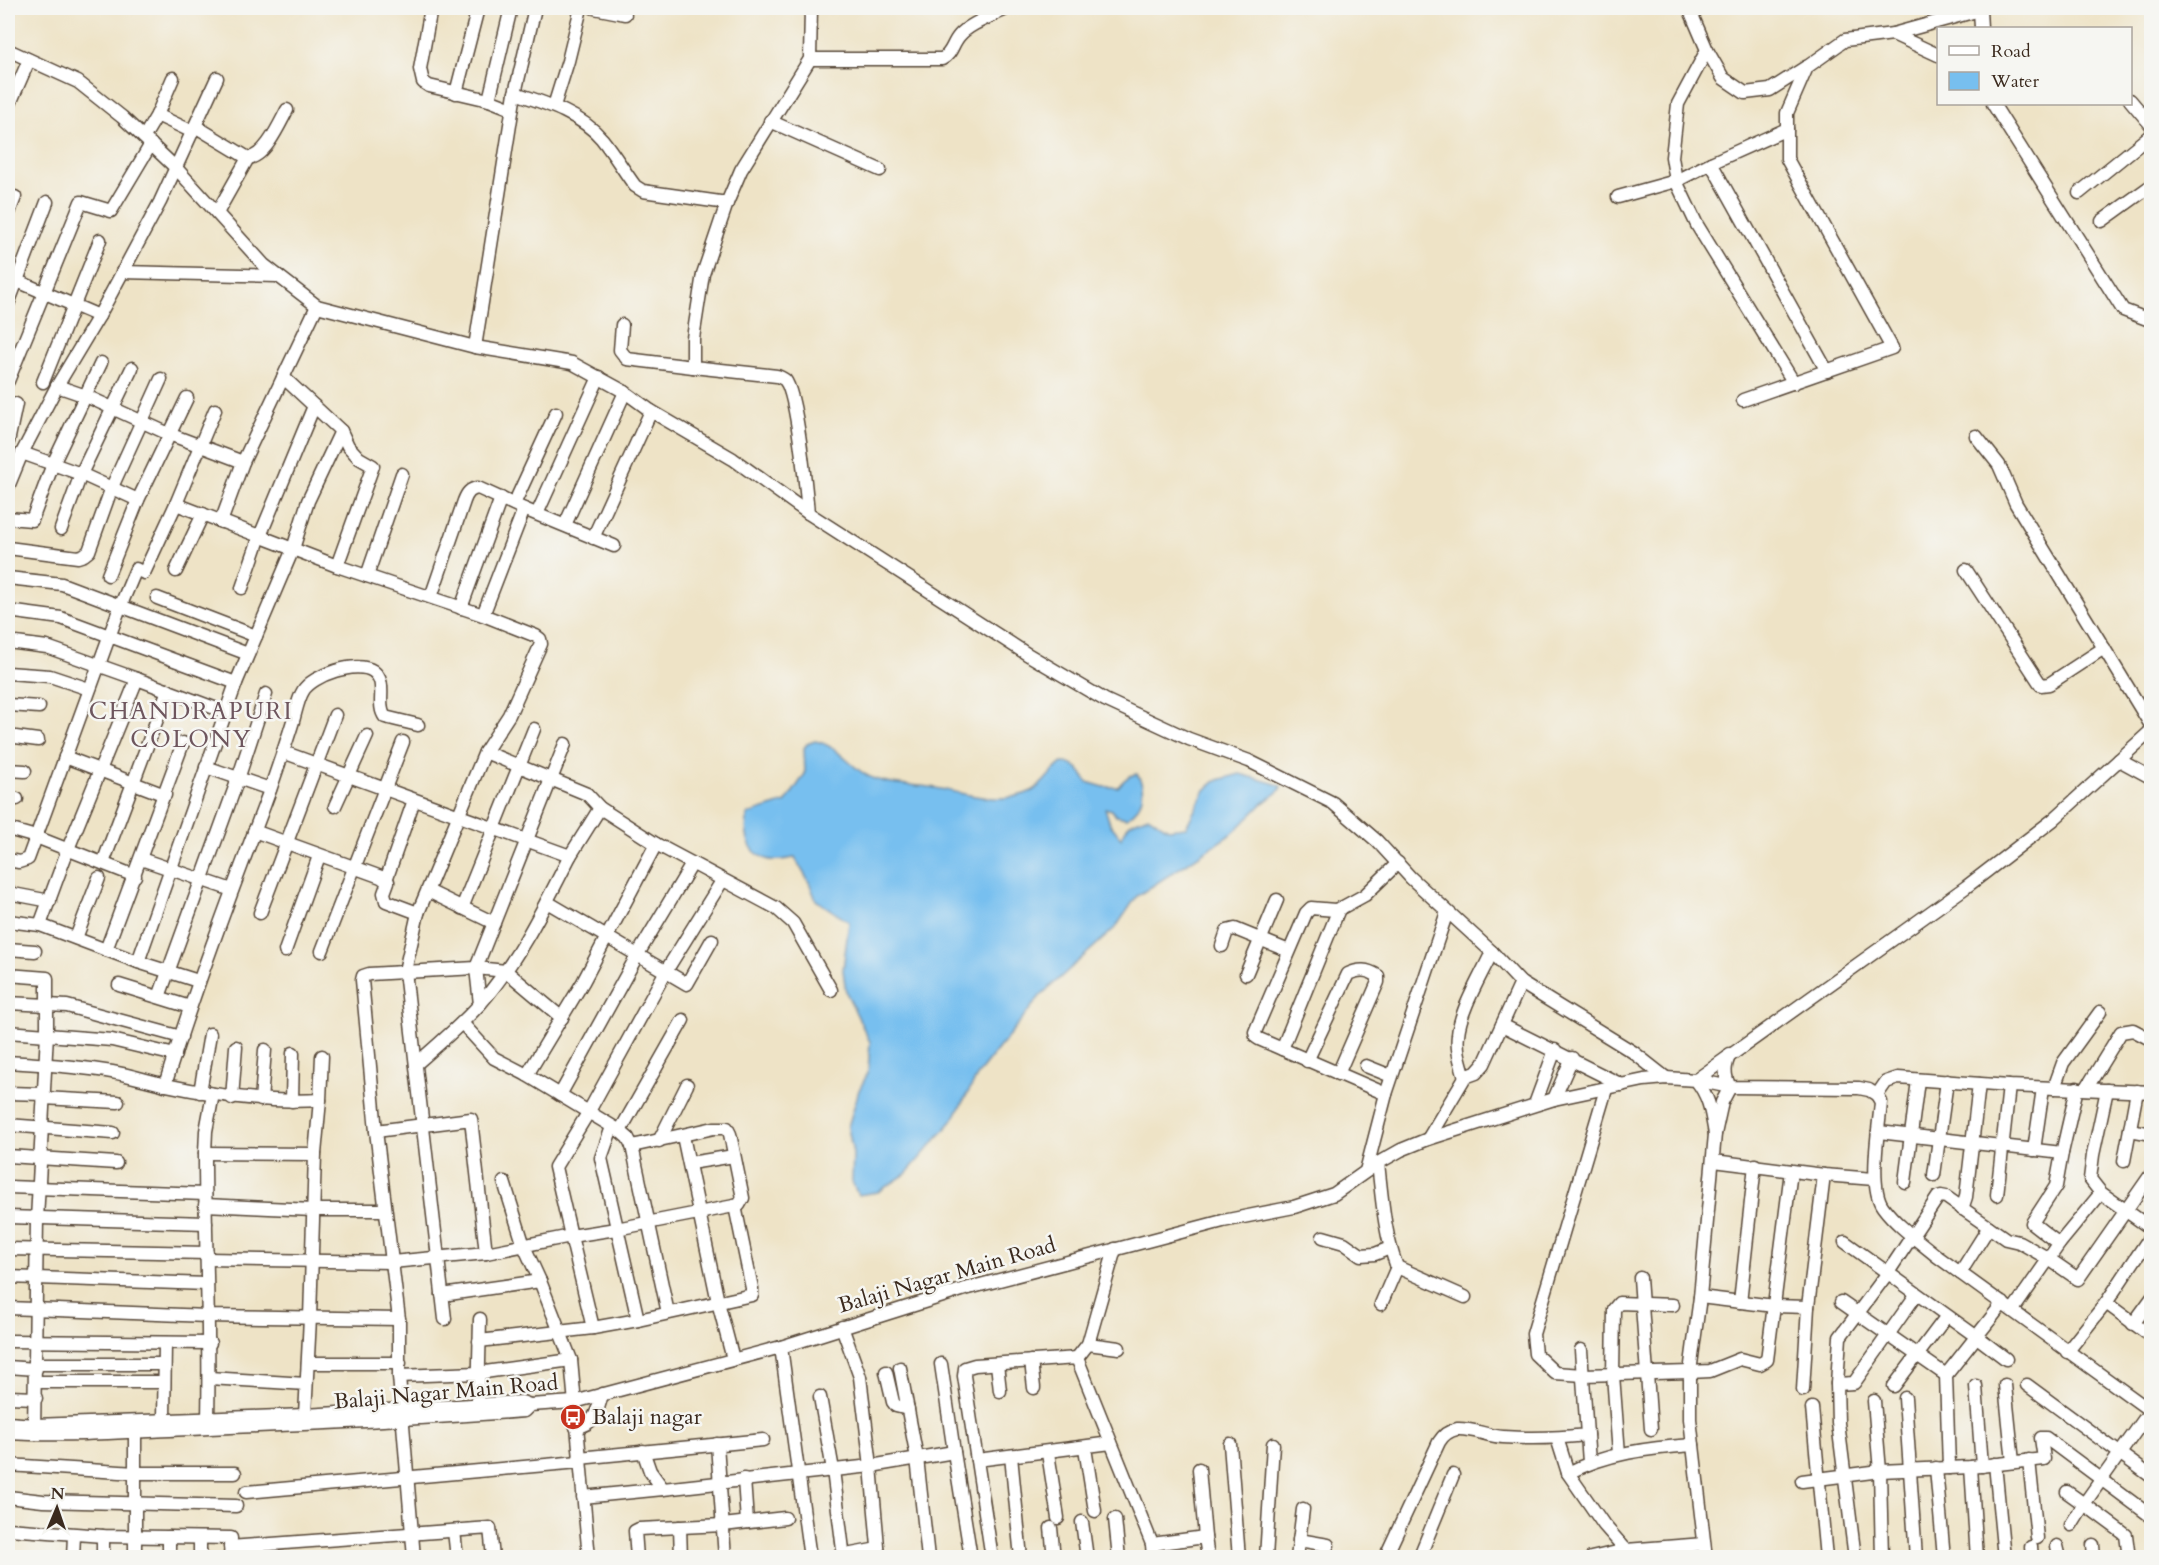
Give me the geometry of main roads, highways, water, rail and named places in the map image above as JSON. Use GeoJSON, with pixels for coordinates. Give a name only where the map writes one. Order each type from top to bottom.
{"type":"FeatureCollection","features":[{"type":"Feature","properties":{"kind":"water"},"geometry":{"type":"Polygon","coordinates":[[[815,741],[830,747],[861,772],[875,779],[972,796],[1008,798],[1032,791],[1040,786],[1062,763],[1078,768],[1087,782],[1104,787],[1118,787],[1128,777],[1137,774],[1142,786],[1142,798],[1137,809],[1127,818],[1116,816],[1112,810],[1105,808],[1110,824],[1121,838],[1129,824],[1148,816],[1168,829],[1186,827],[1205,790],[1215,781],[1240,774],[1281,786],[1280,790],[1262,804],[1233,833],[1137,896],[1116,927],[1041,995],[979,1073],[952,1121],[906,1174],[878,1192],[858,1195],[852,1182],[853,1154],[848,1127],[859,1090],[868,1073],[870,1042],[846,992],[843,970],[849,922],[816,900],[795,858],[766,859],[754,851],[748,840],[746,827],[748,814],[786,802],[805,774],[804,748],[815,741]]]}},
{"type":"Feature","properties":{"kind":"place","name":"Balaji nagar"},"geometry":{"type":"Point","coordinates":[573,1417]}},
{"type":"Feature","properties":{"kind":"district","name":"CHANDRAPURI COLONY"},"geometry":{"type":"Point","coordinates":[191,725]}}]}
